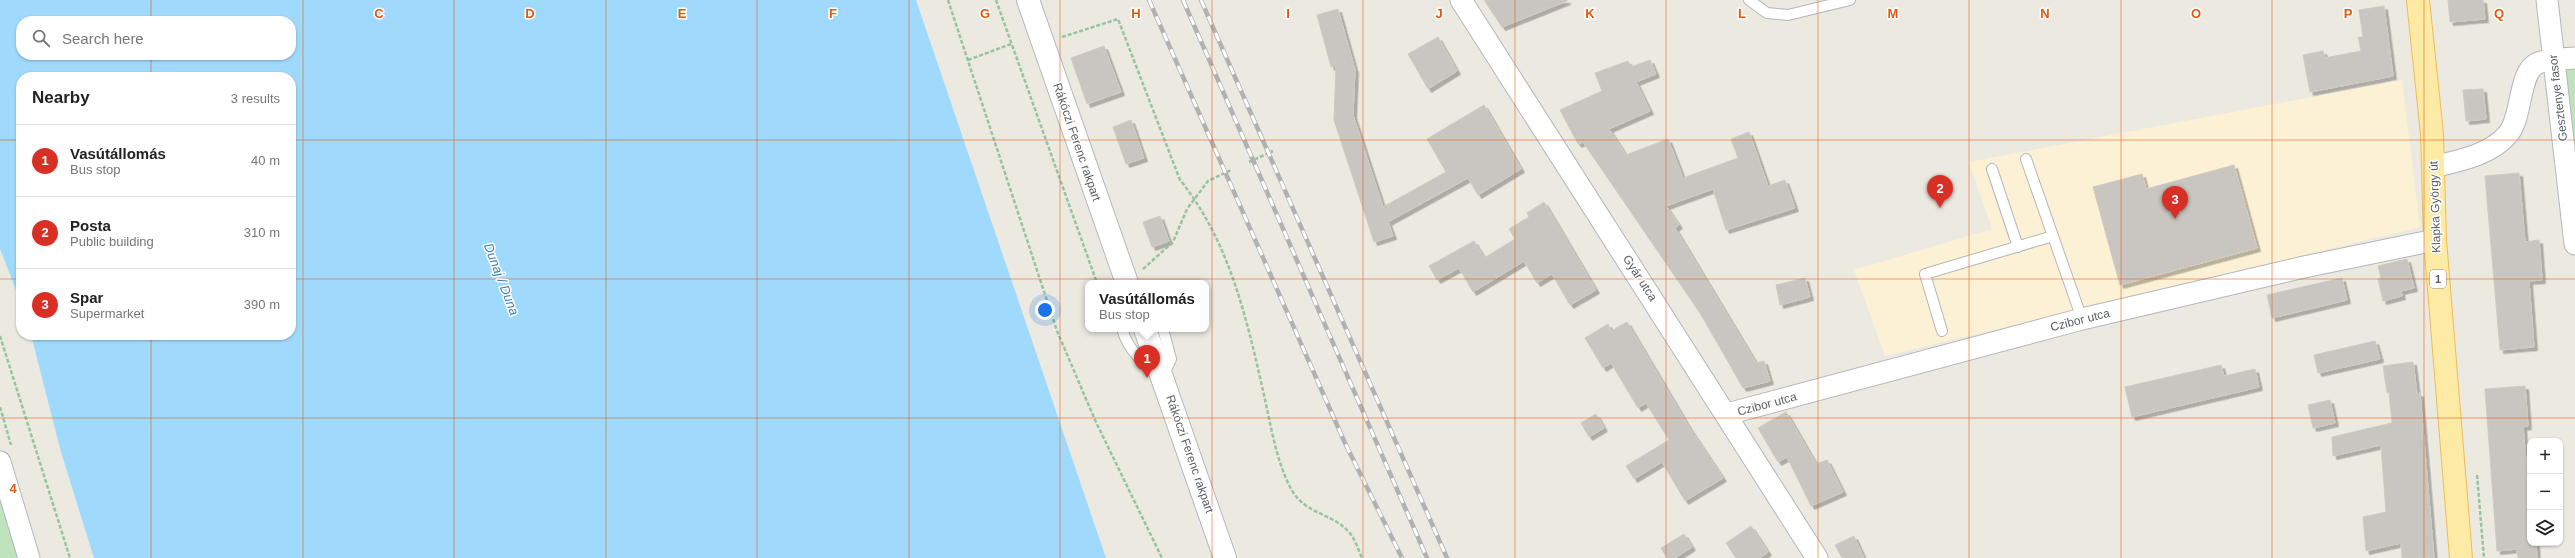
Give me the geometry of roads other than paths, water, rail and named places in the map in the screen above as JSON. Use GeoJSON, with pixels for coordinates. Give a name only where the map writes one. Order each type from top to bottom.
{"type":"FeatureCollection","features":[{"type":"Feature","properties":{"kind":"main road","name":"Klapka György út"},"geometry":{"type":"LineString","coordinates":[[2418,0],[2433,166],[2435,240],[2461,558]]}},
{"type":"Feature","properties":{"kind":"street","name":"Rákóczi Ferenc rakpart"},"geometry":{"type":"LineString","coordinates":[[1028,0],[1042,43],[1133,278]]}},
{"type":"Feature","properties":{"kind":"street","name":"Gyár utca"},"geometry":{"type":"LineString","coordinates":[[1461,0],[1727,414],[1817,558]]}},
{"type":"Feature","properties":{"kind":"street","name":"Gesztenye fasor"},"geometry":{"type":"LineString","coordinates":[[2547,0],[2575,244]]}},
{"type":"Feature","properties":{"kind":"street"},"geometry":{"type":"LineString","coordinates":[[2433,166],[2487,150],[2503,140],[2514,126],[2527,74],[2538,63],[2575,58]]}},
{"type":"Feature","properties":{"kind":"street","name":"Czibor utca"},"geometry":{"type":"LineString","coordinates":[[1727,414],[2082,319],[2304,267],[2435,240]]}},
{"type":"Feature","properties":{"kind":"street","name":"Rákóczi Ferenc rakpart"},"geometry":{"type":"LineString","coordinates":[[1146,332],[1163,376],[1225,558]]}},
{"type":"Feature","properties":{"kind":"street"},"geometry":{"type":"LineString","coordinates":[[0,462],[29,558]]}},
{"type":"Feature","properties":{"kind":"lane"},"geometry":{"type":"LineString","coordinates":[[1749,0],[1768,13],[1788,15],[1850,0]]}},
{"type":"Feature","properties":{"kind":"lane"},"geometry":{"type":"LineString","coordinates":[[2026,159],[2082,319]]}},
{"type":"Feature","properties":{"kind":"lane"},"geometry":{"type":"LineString","coordinates":[[1992,169],[2018,247]]}},
{"type":"Feature","properties":{"kind":"lane"},"geometry":{"type":"LineString","coordinates":[[1942,331],[1925,274],[2053,236]]}},
{"type":"Feature","properties":{"kind":"lane"},"geometry":{"type":"LineString","coordinates":[[1123,332],[1127,345],[1142,363],[1163,376],[1171,359],[1164,332]]}},
{"type":"Feature","properties":{"kind":"water","name":"Dunaj / Duna"},"geometry":{"type":"Polygon","coordinates":[[[0,0],[916,0],[1106,558],[94,558],[61,452],[32,340],[296,340],[296,72],[16,72],[16,290],[0,249],[0,0]]]}},
{"type":"Feature","properties":{"kind":"railway"},"geometry":{"type":"LineString","coordinates":[[1149,0],[1345,443],[1402,558]]}},
{"type":"Feature","properties":{"kind":"railway"},"geometry":{"type":"LineString","coordinates":[[1183,0],[1427,558]]}},
{"type":"Feature","properties":{"kind":"railway"},"geometry":{"type":"LineString","coordinates":[[1201,0],[1447,558]]}},
{"type":"Feature","properties":{"kind":"place","name":"Posta"},"geometry":{"type":"Point","coordinates":[1940,208]}},
{"type":"Feature","properties":{"kind":"place","name":"Spar"},"geometry":{"type":"Point","coordinates":[2175,219]}},
{"type":"Feature","properties":{"kind":"place","name":"Vasútállomás"},"geometry":{"type":"Point","coordinates":[1147,378]}}]}
